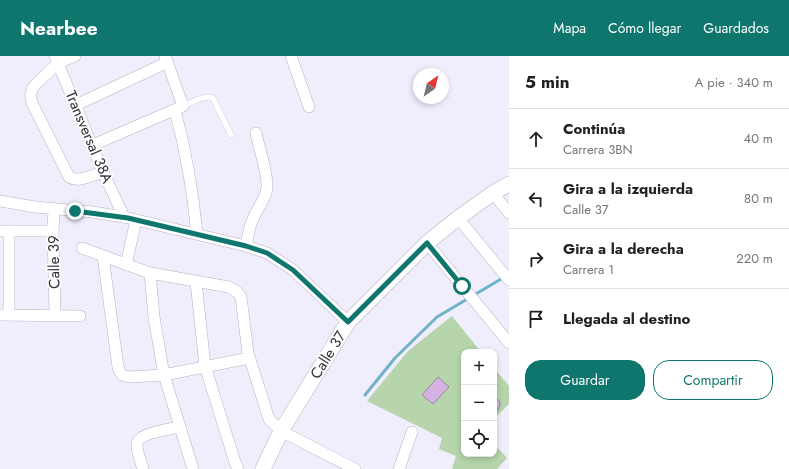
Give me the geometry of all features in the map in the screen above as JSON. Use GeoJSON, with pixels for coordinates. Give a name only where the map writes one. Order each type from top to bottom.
{"type":"FeatureCollection","features":[{"type":"Feature","properties":{"kind":"street"},"geometry":{"type":"LineString","coordinates":[[75,56],[57,60],[34,86],[31,90],[30,96],[67,175],[74,180],[103,172]]}},
{"type":"Feature","properties":{"kind":"street"},"geometry":{"type":"LineString","coordinates":[[291,56],[309,107]]}},
{"type":"Feature","properties":{"kind":"street"},"geometry":{"type":"LineString","coordinates":[[76,105],[166,59],[179,108],[197,234]]}},
{"type":"Feature","properties":{"kind":"street","name":"Transversal 38A"},"geometry":{"type":"LineString","coordinates":[[57,60],[103,172],[124,217]]}},
{"type":"Feature","properties":{"kind":"street"},"geometry":{"type":"LineString","coordinates":[[93,145],[179,108]]}},
{"type":"Feature","properties":{"kind":"street"},"geometry":{"type":"LineString","coordinates":[[246,246],[249,228],[264,199],[267,188],[256,133]]}},
{"type":"Feature","properties":{"kind":"street","name":"Calle 37"},"geometry":{"type":"LineString","coordinates":[[263,469],[281,430],[348,322],[427,243],[458,218],[509,184]]}},
{"type":"Feature","properties":{"kind":"street"},"geometry":{"type":"LineString","coordinates":[[493,194],[509,213]]}},
{"type":"Feature","properties":{"kind":"street"},"geometry":{"type":"LineString","coordinates":[[0,201],[124,217],[246,246],[267,253],[293,270],[348,322]]}},
{"type":"Feature","properties":{"kind":"street","name":"Calle 39"},"geometry":{"type":"LineString","coordinates":[[54,209],[53,231],[55,316]]}},
{"type":"Feature","properties":{"kind":"street"},"geometry":{"type":"LineString","coordinates":[[458,218],[507,274]]}},
{"type":"Feature","properties":{"kind":"street"},"geometry":{"type":"LineString","coordinates":[[126,265],[136,220]]}},
{"type":"Feature","properties":{"kind":"street"},"geometry":{"type":"LineString","coordinates":[[53,231],[4,231],[4,315],[80,316]]}},
{"type":"Feature","properties":{"kind":"street"},"geometry":{"type":"LineString","coordinates":[[427,243],[509,343]]}},
{"type":"Feature","properties":{"kind":"street"},"geometry":{"type":"LineString","coordinates":[[82,248],[150,273],[229,287],[236,290],[240,294],[250,358],[267,415],[272,423],[336,464],[355,469]]}},
{"type":"Feature","properties":{"kind":"street"},"geometry":{"type":"LineString","coordinates":[[103,256],[120,372],[122,375],[130,377],[164,374],[250,358]]}},
{"type":"Feature","properties":{"kind":"street"},"geometry":{"type":"LineString","coordinates":[[150,273],[154,317],[164,374],[193,469]]}},
{"type":"Feature","properties":{"kind":"street"},"geometry":{"type":"LineString","coordinates":[[196,282],[205,366],[238,469]]}},
{"type":"Feature","properties":{"kind":"street"},"geometry":{"type":"LineString","coordinates":[[143,469],[137,443],[140,438],[146,435],[180,427]]}},
{"type":"Feature","properties":{"kind":"street"},"geometry":{"type":"LineString","coordinates":[[399,469],[412,432]]}},
{"type":"Feature","properties":{"kind":"lane"},"geometry":{"type":"LineString","coordinates":[[179,108],[205,97],[209,96],[214,98],[231,135]]}},
{"type":"Feature","properties":{"kind":"green space"},"geometry":{"type":"Polygon","coordinates":[[[452,316],[479,349],[461,349],[461,457],[497,457],[497,447],[507,458],[497,469],[452,469],[456,456],[439,449],[442,438],[367,401],[408,351],[452,316]]]}},
{"type":"Feature","properties":{"kind":"green space"},"geometry":{"type":"Polygon","coordinates":[[[497,372],[509,386],[509,404],[497,416],[497,372]]]}},
{"type":"Feature","properties":{"kind":"building"},"geometry":{"type":"Polygon","coordinates":[[[438,377],[449,387],[433,404],[422,395],[438,377]]]}},
{"type":"Feature","properties":{"kind":"building"},"geometry":{"type":"Polygon","coordinates":[[[497,399],[500,402],[497,411],[497,399]]]}},
{"type":"Feature","properties":{"kind":"waterway"},"geometry":{"type":"LineString","coordinates":[[365,395],[395,358],[437,317],[501,279]]}},
{"type":"Feature","properties":{"kind":"route"},"geometry":{"type":"LineString","coordinates":[[75,211],[92,212],[128,218],[246,246],[267,253],[293,270],[348,322],[427,243],[462,286]]}}]}
